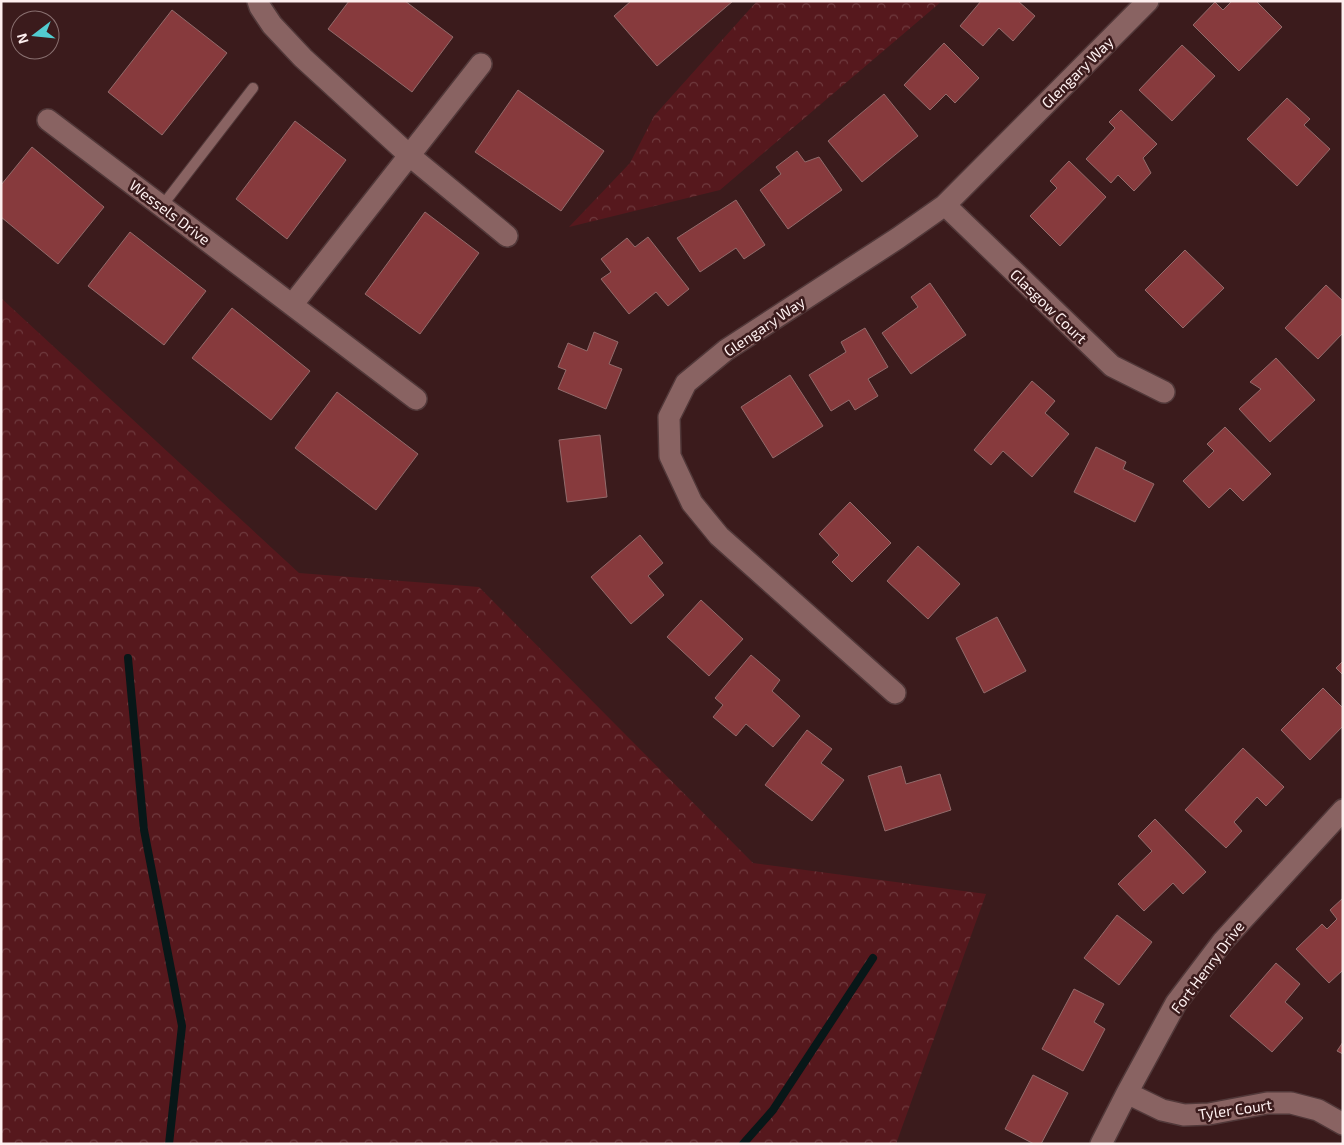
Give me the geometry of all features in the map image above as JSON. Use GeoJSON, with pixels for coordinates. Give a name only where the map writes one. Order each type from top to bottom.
{"type":"FeatureCollection","features":[{"type":"Feature","properties":{"kind":"street"},"geometry":{"type":"LineString","coordinates":[[258,1],[272,25],[303,58],[410,156],[507,236]]}},
{"type":"Feature","properties":{"kind":"street","name":"Glengary Way"},"geometry":{"type":"LineString","coordinates":[[895,693],[718,536],[692,503],[670,456],[669,417],[686,383],[726,350],[898,238],[944,205],[1148,1]]}},
{"type":"Feature","properties":{"kind":"street"},"geometry":{"type":"LineString","coordinates":[[292,305],[481,64]]}},
{"type":"Feature","properties":{"kind":"street","name":"Wessels Drive"},"geometry":{"type":"LineString","coordinates":[[48,120],[416,399]]}},
{"type":"Feature","properties":{"kind":"street","name":"Glasgow Court"},"geometry":{"type":"LineString","coordinates":[[944,205],[1112,366],[1164,392]]}},
{"type":"Feature","properties":{"kind":"street","name":"Fort Henry Drive"},"geometry":{"type":"LineString","coordinates":[[1101,1144],[1176,1003],[1223,941],[1343,810]]}},
{"type":"Feature","properties":{"kind":"street","name":"Tyler Court"},"geometry":{"type":"LineString","coordinates":[[1127,1093],[1162,1110],[1184,1115],[1209,1114],[1267,1103],[1291,1103],[1318,1110],[1343,1124]]}},
{"type":"Feature","properties":{"kind":"lane"},"geometry":{"type":"LineString","coordinates":[[162,206],[253,88]]}},
{"type":"Feature","properties":{"kind":"green space"},"geometry":{"type":"Polygon","coordinates":[[[757,1],[942,1],[720,190],[569,227],[630,163],[654,116],[757,1]]]}},
{"type":"Feature","properties":{"kind":"green space"},"geometry":{"type":"Polygon","coordinates":[[[1,298],[299,573],[479,587],[753,863],[986,894],[896,1144],[1,1144],[1,298]]]}},
{"type":"Feature","properties":{"kind":"building"},"geometry":{"type":"Polygon","coordinates":[[[349,1],[405,1],[453,37],[412,92],[328,29],[349,1]]]}},
{"type":"Feature","properties":{"kind":"building"},"geometry":{"type":"Polygon","coordinates":[[[631,1],[733,1],[657,66],[614,16],[631,1]]]}},
{"type":"Feature","properties":{"kind":"building"},"geometry":{"type":"Polygon","coordinates":[[[981,1],[1018,1],[1035,16],[1013,41],[999,28],[983,46],[960,26],[981,1]]]}},
{"type":"Feature","properties":{"kind":"building"},"geometry":{"type":"Polygon","coordinates":[[[1232,1],[1256,1],[1282,27],[1239,71],[1193,25],[1215,2],[1223,10],[1232,1]]]}},
{"type":"Feature","properties":{"kind":"building"},"geometry":{"type":"Polygon","coordinates":[[[172,10],[227,53],[162,135],[108,92],[172,10]]]}},
{"type":"Feature","properties":{"kind":"building"},"geometry":{"type":"Polygon","coordinates":[[[944,43],[979,78],[955,103],[946,94],[930,110],[904,85],[944,43]]]}},
{"type":"Feature","properties":{"kind":"building"},"geometry":{"type":"Polygon","coordinates":[[[1182,45],[1215,76],[1172,121],[1139,90],[1182,45]]]}},
{"type":"Feature","properties":{"kind":"building"},"geometry":{"type":"Polygon","coordinates":[[[518,90],[604,151],[561,211],[475,152],[518,90]]]}},
{"type":"Feature","properties":{"kind":"building"},"geometry":{"type":"Polygon","coordinates":[[[884,94],[918,136],[862,182],[828,141],[884,94]]]}},
{"type":"Feature","properties":{"kind":"building"},"geometry":{"type":"Polygon","coordinates":[[[1287,98],[1310,119],[1304,125],[1330,149],[1297,186],[1247,139],[1287,98]]]}},
{"type":"Feature","properties":{"kind":"building"},"geometry":{"type":"Polygon","coordinates":[[[1121,110],[1157,144],[1143,158],[1151,173],[1134,191],[1118,175],[1111,183],[1086,159],[1115,128],[1109,122],[1121,110]]]}},
{"type":"Feature","properties":{"kind":"building"},"geometry":{"type":"Polygon","coordinates":[[[295,121],[346,160],[287,239],[236,199],[295,121]]]}},
{"type":"Feature","properties":{"kind":"building"},"geometry":{"type":"Polygon","coordinates":[[[32,147],[104,207],[58,264],[1,217],[1,185],[32,147]]]}},
{"type":"Feature","properties":{"kind":"building"},"geometry":{"type":"Polygon","coordinates":[[[797,151],[805,162],[819,157],[842,190],[788,229],[760,190],[781,174],[776,167],[797,151]]]}},
{"type":"Feature","properties":{"kind":"building"},"geometry":{"type":"Polygon","coordinates":[[[1069,161],[1106,197],[1060,246],[1030,216],[1057,188],[1050,181],[1069,161]]]}},
{"type":"Feature","properties":{"kind":"building"},"geometry":{"type":"Polygon","coordinates":[[[736,200],[765,245],[744,259],[736,248],[700,272],[677,238],[736,200]]]}},
{"type":"Feature","properties":{"kind":"building"},"geometry":{"type":"Polygon","coordinates":[[[425,212],[479,253],[420,334],[365,294],[425,212]]]}},
{"type":"Feature","properties":{"kind":"building"},"geometry":{"type":"Polygon","coordinates":[[[130,232],[206,291],[164,345],[88,286],[130,232]]]}},
{"type":"Feature","properties":{"kind":"building"},"geometry":{"type":"Polygon","coordinates":[[[648,237],[689,289],[668,306],[656,292],[629,314],[601,279],[611,272],[601,259],[627,238],[635,247],[648,237]]]}},
{"type":"Feature","properties":{"kind":"building"},"geometry":{"type":"Polygon","coordinates":[[[1185,250],[1224,288],[1183,328],[1145,290],[1185,250]]]}},
{"type":"Feature","properties":{"kind":"building"},"geometry":{"type":"Polygon","coordinates":[[[930,283],[966,335],[911,374],[882,333],[918,307],[911,297],[930,283]]]}},
{"type":"Feature","properties":{"kind":"building"},"geometry":{"type":"Polygon","coordinates":[[[1326,285],[1343,301],[1343,333],[1318,359],[1285,328],[1326,285]]]}},
{"type":"Feature","properties":{"kind":"building"},"geometry":{"type":"Polygon","coordinates":[[[232,308],[310,371],[271,420],[192,358],[232,308]]]}},
{"type":"Feature","properties":{"kind":"building"},"geometry":{"type":"Polygon","coordinates":[[[865,328],[888,367],[868,379],[878,396],[855,410],[849,400],[831,411],[809,375],[846,352],[841,342],[865,328]]]}},
{"type":"Feature","properties":{"kind":"building"},"geometry":{"type":"Polygon","coordinates":[[[594,332],[618,342],[609,364],[622,369],[606,409],[558,389],[566,370],[558,367],[568,343],[587,351],[594,332]]]}},
{"type":"Feature","properties":{"kind":"building"},"geometry":{"type":"Polygon","coordinates":[[[1276,358],[1315,400],[1270,442],[1239,409],[1261,389],[1250,382],[1276,358]]]}},
{"type":"Feature","properties":{"kind":"building"},"geometry":{"type":"Polygon","coordinates":[[[790,375],[823,426],[773,458],[741,407],[790,375]]]}},
{"type":"Feature","properties":{"kind":"building"},"geometry":{"type":"Polygon","coordinates":[[[1032,381],[1055,401],[1045,413],[1069,434],[1032,477],[1003,451],[991,465],[974,450],[1032,381]]]}},
{"type":"Feature","properties":{"kind":"building"},"geometry":{"type":"Polygon","coordinates":[[[337,392],[418,454],[376,510],[295,448],[337,392]]]}},
{"type":"Feature","properties":{"kind":"building"},"geometry":{"type":"Polygon","coordinates":[[[1225,427],[1271,474],[1243,501],[1230,488],[1209,508],[1183,481],[1214,451],[1207,444],[1225,427]]]}},
{"type":"Feature","properties":{"kind":"building"},"geometry":{"type":"Polygon","coordinates":[[[600,435],[607,497],[567,502],[559,440],[600,435]]]}},
{"type":"Feature","properties":{"kind":"building"},"geometry":{"type":"Polygon","coordinates":[[[1096,447],[1126,462],[1123,469],[1154,484],[1135,522],[1074,492],[1096,447]]]}},
{"type":"Feature","properties":{"kind":"building"},"geometry":{"type":"Polygon","coordinates":[[[850,502],[891,543],[852,582],[832,562],[839,555],[819,534],[850,502]]]}},
{"type":"Feature","properties":{"kind":"building"},"geometry":{"type":"Polygon","coordinates":[[[640,535],[663,563],[648,576],[664,595],[631,624],[591,577],[640,535]]]}},
{"type":"Feature","properties":{"kind":"building"},"geometry":{"type":"Polygon","coordinates":[[[918,546],[960,584],[928,619],[887,581],[918,546]]]}},
{"type":"Feature","properties":{"kind":"building"},"geometry":{"type":"Polygon","coordinates":[[[701,600],[743,639],[709,676],[667,637],[701,600]]]}},
{"type":"Feature","properties":{"kind":"building"},"geometry":{"type":"Polygon","coordinates":[[[997,617],[1026,671],[984,693],[956,638],[997,617]]]}},
{"type":"Feature","properties":{"kind":"building"},"geometry":{"type":"Polygon","coordinates":[[[751,655],[780,680],[772,691],[800,716],[773,747],[746,724],[736,736],[713,717],[723,705],[715,698],[751,655]]]}},
{"type":"Feature","properties":{"kind":"building"},"geometry":{"type":"Polygon","coordinates":[[[1343,661],[1343,675],[1336,668],[1343,661]]]}},
{"type":"Feature","properties":{"kind":"building"},"geometry":{"type":"Polygon","coordinates":[[[1323,688],[1343,708],[1343,726],[1310,760],[1281,730],[1323,688]]]}},
{"type":"Feature","properties":{"kind":"building"},"geometry":{"type":"Polygon","coordinates":[[[807,730],[832,749],[821,763],[844,780],[812,821],[765,785],[807,730]]]}},
{"type":"Feature","properties":{"kind":"building"},"geometry":{"type":"Polygon","coordinates":[[[1243,748],[1284,787],[1266,806],[1257,797],[1234,822],[1242,831],[1226,848],[1185,810],[1243,748]]]}},
{"type":"Feature","properties":{"kind":"building"},"geometry":{"type":"Polygon","coordinates":[[[901,766],[906,784],[940,774],[951,810],[885,831],[868,776],[901,766]]]}},
{"type":"Feature","properties":{"kind":"building"},"geometry":{"type":"Polygon","coordinates":[[[1155,819],[1206,872],[1183,894],[1173,883],[1144,911],[1118,884],[1152,851],[1138,836],[1155,819]]]}},
{"type":"Feature","properties":{"kind":"building"},"geometry":{"type":"Polygon","coordinates":[[[1343,898],[1343,970],[1329,983],[1296,949],[1322,924],[1327,929],[1337,919],[1330,910],[1343,898]]]}},
{"type":"Feature","properties":{"kind":"building"},"geometry":{"type":"Polygon","coordinates":[[[1117,915],[1152,942],[1119,985],[1084,958],[1117,915]]]}},
{"type":"Feature","properties":{"kind":"building"},"geometry":{"type":"Polygon","coordinates":[[[1276,963],[1300,984],[1285,1002],[1303,1018],[1272,1052],[1230,1016],[1276,963]]]}},
{"type":"Feature","properties":{"kind":"building"},"geometry":{"type":"Polygon","coordinates":[[[1074,989],[1104,1004],[1094,1022],[1105,1029],[1083,1071],[1042,1049],[1074,989]]]}},
{"type":"Feature","properties":{"kind":"building"},"geometry":{"type":"Polygon","coordinates":[[[1343,1042],[1343,1054],[1337,1051],[1343,1042]]]}},
{"type":"Feature","properties":{"kind":"building"},"geometry":{"type":"Polygon","coordinates":[[[1033,1075],[1068,1093],[1041,1144],[1034,1144],[1005,1129],[1033,1075]]]}},
{"type":"Feature","properties":{"kind":"waterway"},"geometry":{"type":"LineString","coordinates":[[128,658],[144,830],[182,1026],[169,1144]]}},
{"type":"Feature","properties":{"kind":"waterway"},"geometry":{"type":"LineString","coordinates":[[743,1144],[773,1110],[873,958]]}}]}
